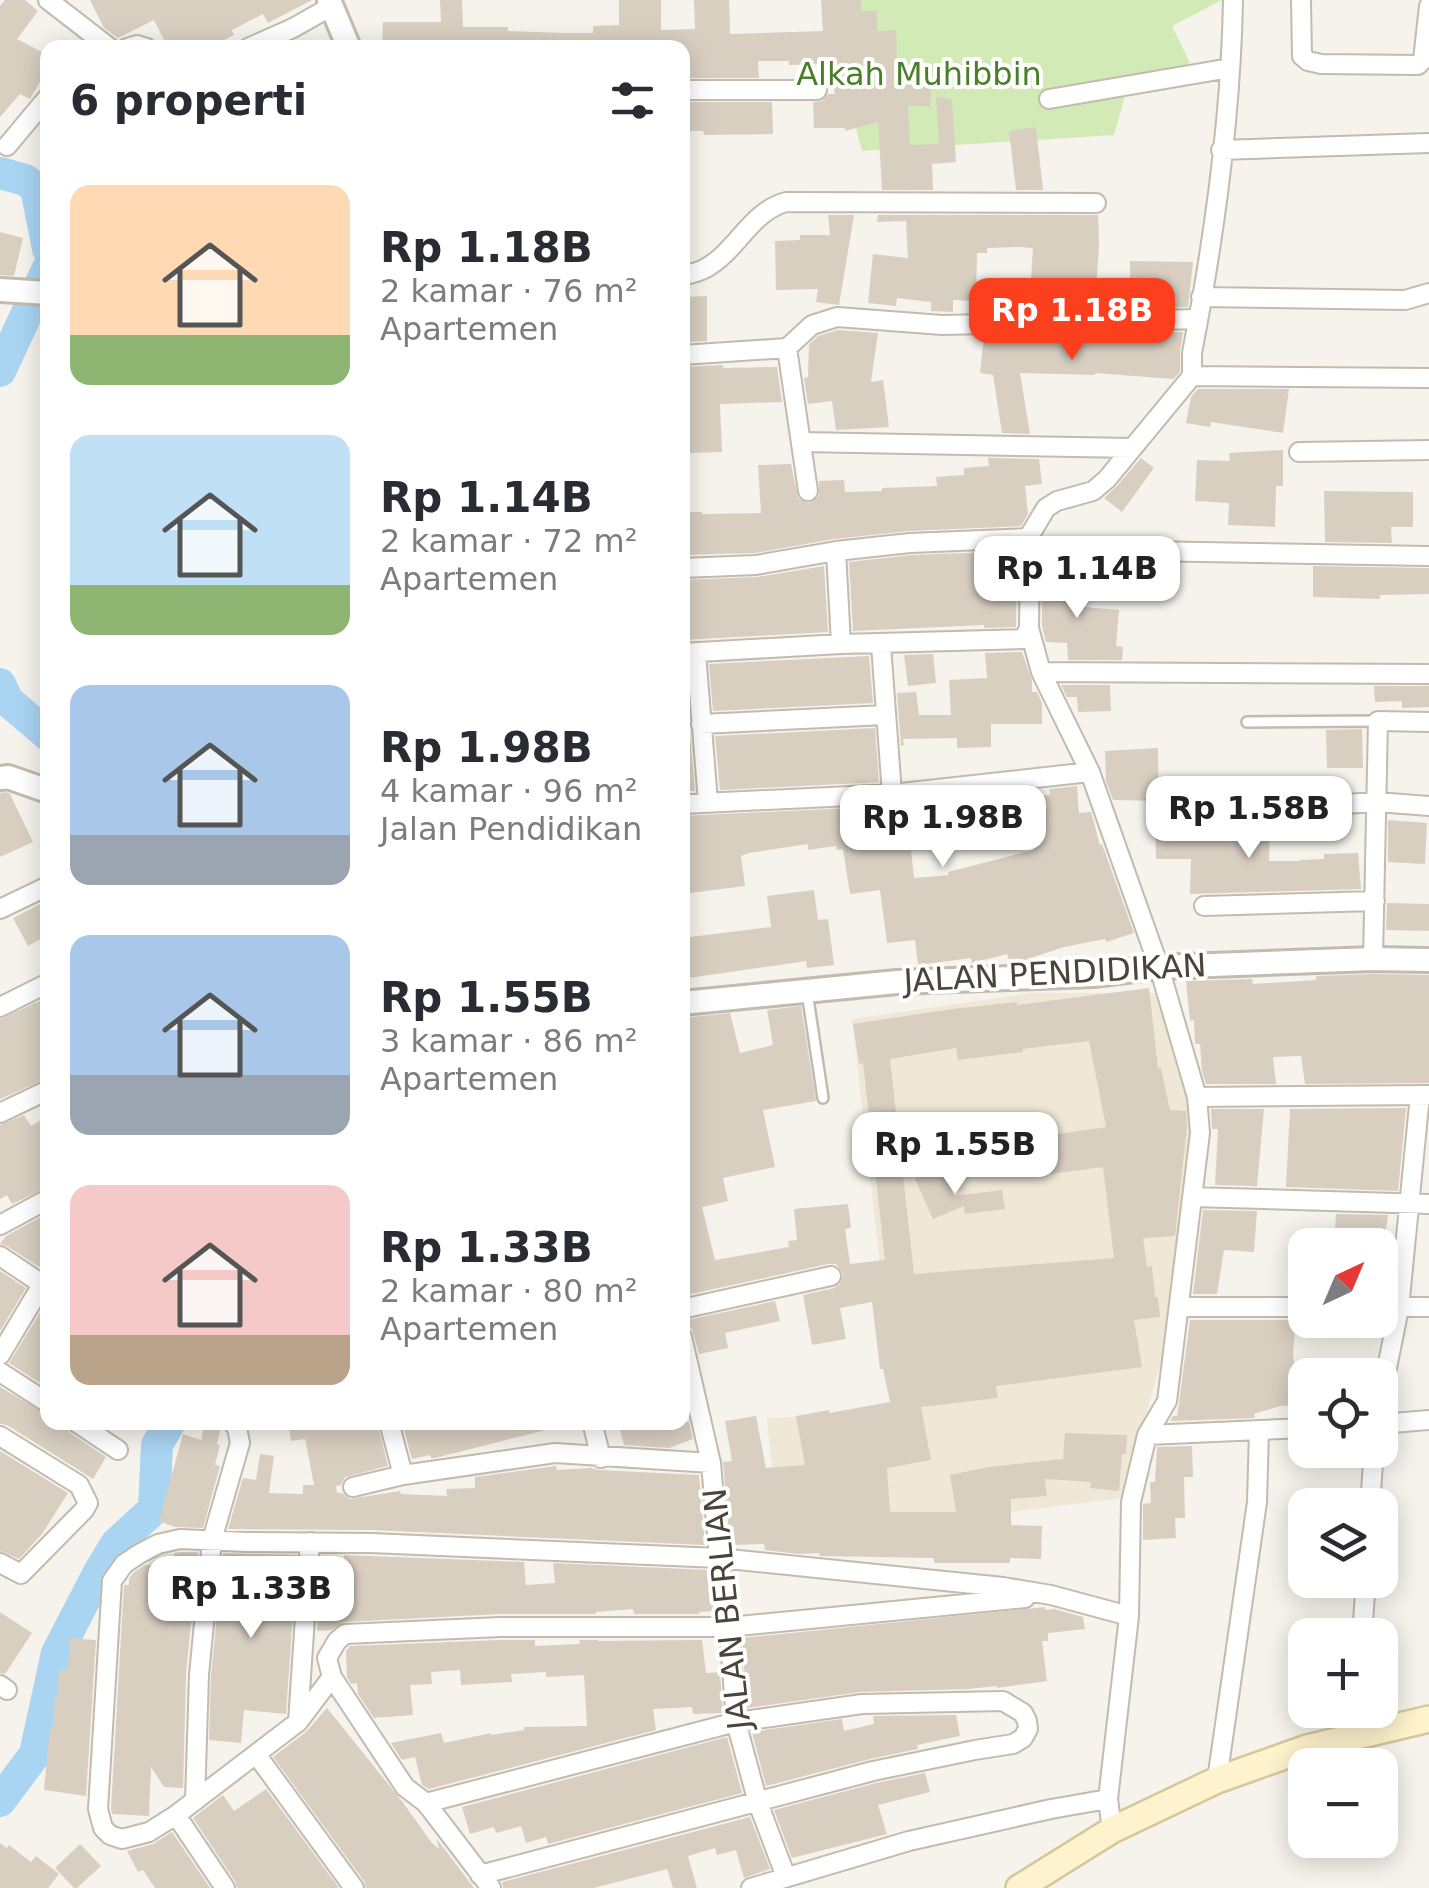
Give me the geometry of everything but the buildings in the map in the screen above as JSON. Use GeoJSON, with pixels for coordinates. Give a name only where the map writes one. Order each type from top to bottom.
{"type":"FeatureCollection","features":[{"type":"Feature","properties":{"kind":"main road"},"geometry":{"type":"LineString","coordinates":[[1398,1720],[1429,1718]]}},
{"type":"Feature","properties":{"kind":"main road"},"geometry":{"type":"LineString","coordinates":[[1020,1888],[1112,1830],[1217,1780],[1307,1748],[1345,1728]]}},
{"type":"Feature","properties":{"kind":"street"},"geometry":{"type":"LineString","coordinates":[[48,0],[100,40]]}},
{"type":"Feature","properties":{"kind":"street"},"geometry":{"type":"LineString","coordinates":[[1112,1830],[1108,1799],[1129,1616],[1131,1502],[1147,1436],[1167,1401],[1200,1133],[1197,1097],[1159,966],[1090,772],[1040,672],[1029,628],[1029,544],[1046,508],[1094,491],[1192,376],[1192,353],[1215,215],[1233,0]]}},
{"type":"Feature","properties":{"kind":"street"},"geometry":{"type":"LineString","coordinates":[[1302,0],[1302,56],[1321,64],[1418,65],[1423,60],[1429,6]]}},
{"type":"Feature","properties":{"kind":"street"},"geometry":{"type":"LineString","coordinates":[[266,40],[293,28],[330,3],[346,40]]}},
{"type":"Feature","properties":{"kind":"street"},"geometry":{"type":"LineString","coordinates":[[1048,100],[1230,68]]}},
{"type":"Feature","properties":{"kind":"street"},"geometry":{"type":"LineString","coordinates":[[690,90],[816,90]]}},
{"type":"Feature","properties":{"kind":"street"},"geometry":{"type":"LineString","coordinates":[[7,146],[40,107]]}},
{"type":"Feature","properties":{"kind":"street"},"geometry":{"type":"LineString","coordinates":[[1222,150],[1429,143]]}},
{"type":"Feature","properties":{"kind":"street"},"geometry":{"type":"LineString","coordinates":[[690,274],[704,270],[729,251],[758,216],[786,202],[1096,203]]}},
{"type":"Feature","properties":{"kind":"street"},"geometry":{"type":"LineString","coordinates":[[8,291],[40,293]]}},
{"type":"Feature","properties":{"kind":"street"},"geometry":{"type":"LineString","coordinates":[[1201,297],[1405,300],[1429,293]]}},
{"type":"Feature","properties":{"kind":"street"},"geometry":{"type":"LineString","coordinates":[[690,354],[786,348],[812,326],[838,317],[942,325],[1198,319]]}},
{"type":"Feature","properties":{"kind":"street"},"geometry":{"type":"LineString","coordinates":[[786,348],[808,491]]}},
{"type":"Feature","properties":{"kind":"street"},"geometry":{"type":"LineString","coordinates":[[1192,376],[1429,378]]}},
{"type":"Feature","properties":{"kind":"street"},"geometry":{"type":"LineString","coordinates":[[800,442],[1132,448]]}},
{"type":"Feature","properties":{"kind":"street"},"geometry":{"type":"LineString","coordinates":[[1298,452],[1429,450]]}},
{"type":"Feature","properties":{"kind":"street"},"geometry":{"type":"LineString","coordinates":[[690,568],[756,565],[910,543],[1429,556]]}},
{"type":"Feature","properties":{"kind":"street"},"geometry":{"type":"LineString","coordinates":[[836,551],[841,644]]}},
{"type":"Feature","properties":{"kind":"street"},"geometry":{"type":"LineString","coordinates":[[708,802],[690,653],[1024,639],[1029,628]]}},
{"type":"Feature","properties":{"kind":"street"},"geometry":{"type":"LineString","coordinates":[[881,644],[892,794]]}},
{"type":"Feature","properties":{"kind":"street"},"geometry":{"type":"LineString","coordinates":[[1040,672],[1429,674]]}},
{"type":"Feature","properties":{"kind":"street"},"geometry":{"type":"LineString","coordinates":[[701,724],[885,715]]}},
{"type":"Feature","properties":{"kind":"street"},"geometry":{"type":"LineString","coordinates":[[1373,958],[1378,721],[1429,722]]}},
{"type":"Feature","properties":{"kind":"street"},"geometry":{"type":"LineString","coordinates":[[690,803],[892,794],[1090,772]]}},
{"type":"Feature","properties":{"kind":"street"},"geometry":{"type":"LineString","coordinates":[[0,778],[40,787]]}},
{"type":"Feature","properties":{"kind":"street"},"geometry":{"type":"LineString","coordinates":[[1195,812],[1378,802],[1429,806]]}},
{"type":"Feature","properties":{"kind":"street"},"geometry":{"type":"LineString","coordinates":[[0,909],[40,890]]}},
{"type":"Feature","properties":{"kind":"street"},"geometry":{"type":"LineString","coordinates":[[1204,906],[1375,901]]}},
{"type":"Feature","properties":{"kind":"street","name":"JALAN PENDIDIKAN"},"geometry":{"type":"LineString","coordinates":[[690,1001],[897,982],[1093,975],[1159,966],[1373,958],[1429,960]]}},
{"type":"Feature","properties":{"kind":"street"},"geometry":{"type":"LineString","coordinates":[[0,1007],[40,987]]}},
{"type":"Feature","properties":{"kind":"street"},"geometry":{"type":"LineString","coordinates":[[0,1113],[40,1094]]}},
{"type":"Feature","properties":{"kind":"street"},"geometry":{"type":"LineString","coordinates":[[1197,1097],[1424,1095],[1398,1264]]}},
{"type":"Feature","properties":{"kind":"street"},"geometry":{"type":"LineString","coordinates":[[1192,1196],[1429,1204]]}},
{"type":"Feature","properties":{"kind":"street"},"geometry":{"type":"LineString","coordinates":[[0,1225],[40,1203]]}},
{"type":"Feature","properties":{"kind":"street"},"geometry":{"type":"LineString","coordinates":[[0,1256],[40,1280]]}},
{"type":"Feature","properties":{"kind":"street"},"geometry":{"type":"LineString","coordinates":[[690,1307],[831,1276]]}},
{"type":"Feature","properties":{"kind":"street"},"geometry":{"type":"LineString","coordinates":[[0,1356],[40,1293]]}},
{"type":"Feature","properties":{"kind":"street"},"geometry":{"type":"LineString","coordinates":[[1180,1306],[1288,1307]]}},
{"type":"Feature","properties":{"kind":"street"},"geometry":{"type":"LineString","coordinates":[[1398,1308],[1429,1307]]}},
{"type":"Feature","properties":{"kind":"street","name":"JALAN BERLIAN"},"geometry":{"type":"LineString","coordinates":[[690,1371],[711,1463],[736,1722],[758,1803],[786,1877]]}},
{"type":"Feature","properties":{"kind":"street"},"geometry":{"type":"LineString","coordinates":[[0,1372],[40,1399]]}},
{"type":"Feature","properties":{"kind":"street"},"geometry":{"type":"LineString","coordinates":[[1398,1423],[1429,1420]]}},
{"type":"Feature","properties":{"kind":"street"},"geometry":{"type":"LineString","coordinates":[[1147,1436],[1288,1429]]}},
{"type":"Feature","properties":{"kind":"street"},"geometry":{"type":"LineString","coordinates":[[88,1430],[118,1450]]}},
{"type":"Feature","properties":{"kind":"street"},"geometry":{"type":"LineString","coordinates":[[195,1801],[199,1674],[212,1540],[240,1443],[237,1430]]}},
{"type":"Feature","properties":{"kind":"street"},"geometry":{"type":"LineString","coordinates":[[390,1430],[403,1475]]}},
{"type":"Feature","properties":{"kind":"street"},"geometry":{"type":"LineString","coordinates":[[594,1430],[602,1458]]}},
{"type":"Feature","properties":{"kind":"street"},"geometry":{"type":"LineString","coordinates":[[1217,1780],[1257,1502],[1259,1430]]}},
{"type":"Feature","properties":{"kind":"street"},"geometry":{"type":"LineString","coordinates":[[0,1436],[79,1485],[88,1502],[21,1574],[5,1566]]}},
{"type":"Feature","properties":{"kind":"street"},"geometry":{"type":"LineString","coordinates":[[353,1487],[403,1475],[555,1453],[711,1463]]}},
{"type":"Feature","properties":{"kind":"street"},"geometry":{"type":"LineString","coordinates":[[332,1677],[298,1722],[176,1815],[149,1832],[122,1839],[103,1828],[98,1809],[112,1580],[124,1564],[158,1544],[180,1539],[719,1558],[1003,1587],[1129,1616]]}},
{"type":"Feature","properties":{"kind":"street"},"geometry":{"type":"LineString","coordinates":[[298,1722],[310,1542]]}},
{"type":"Feature","properties":{"kind":"street"},"geometry":{"type":"LineString","coordinates":[[426,1804],[736,1722],[862,1704],[990,1700],[1014,1707],[1028,1721],[1023,1738],[1012,1744],[873,1772],[486,1882],[426,1804],[405,1787],[332,1677],[327,1658],[345,1634],[500,1627],[729,1627],[1051,1596]]}},
{"type":"Feature","properties":{"kind":"street"},"geometry":{"type":"LineString","coordinates":[[256,1754],[354,1888]]}},
{"type":"Feature","properties":{"kind":"street"},"geometry":{"type":"LineString","coordinates":[[751,1888],[909,1841],[1108,1799]]}},
{"type":"Feature","properties":{"kind":"street"},"geometry":{"type":"LineString","coordinates":[[176,1815],[225,1888]]}},
{"type":"Feature","properties":{"kind":"lane"},"geometry":{"type":"LineString","coordinates":[[1246,722],[1378,721]]}},
{"type":"Feature","properties":{"kind":"lane"},"geometry":{"type":"LineString","coordinates":[[807,990],[822,1098]]}},
{"type":"Feature","properties":{"kind":"shaded area"},"geometry":{"type":"Polygon","coordinates":[[[1031,993],[1159,993],[1193,1098],[1173,1319],[1123,1498],[961,1518],[777,1516],[767,1418],[897,1413],[852,1019],[1031,993]]]}},
{"type":"Feature","properties":{"kind":"green space","name":"Alkah Muhibbin"},"geometry":{"type":"Polygon","coordinates":[[[833,0],[1222,0],[1172,26],[1190,63],[1126,92],[1114,135],[862,151],[833,43],[833,0]]]}},
{"type":"Feature","properties":{"kind":"waterway"},"geometry":{"type":"LineString","coordinates":[[0,173],[25,180],[36,188],[40,208]]}},
{"type":"Feature","properties":{"kind":"waterway"},"geometry":{"type":"LineString","coordinates":[[0,371],[40,285]]}},
{"type":"Feature","properties":{"kind":"waterway"},"geometry":{"type":"LineString","coordinates":[[0,684],[8,701],[40,728]]}},
{"type":"Feature","properties":{"kind":"waterway"},"geometry":{"type":"LineString","coordinates":[[0,1801],[35,1754],[57,1653],[98,1574],[116,1544],[154,1509],[157,1445],[165,1430]]}}]}
